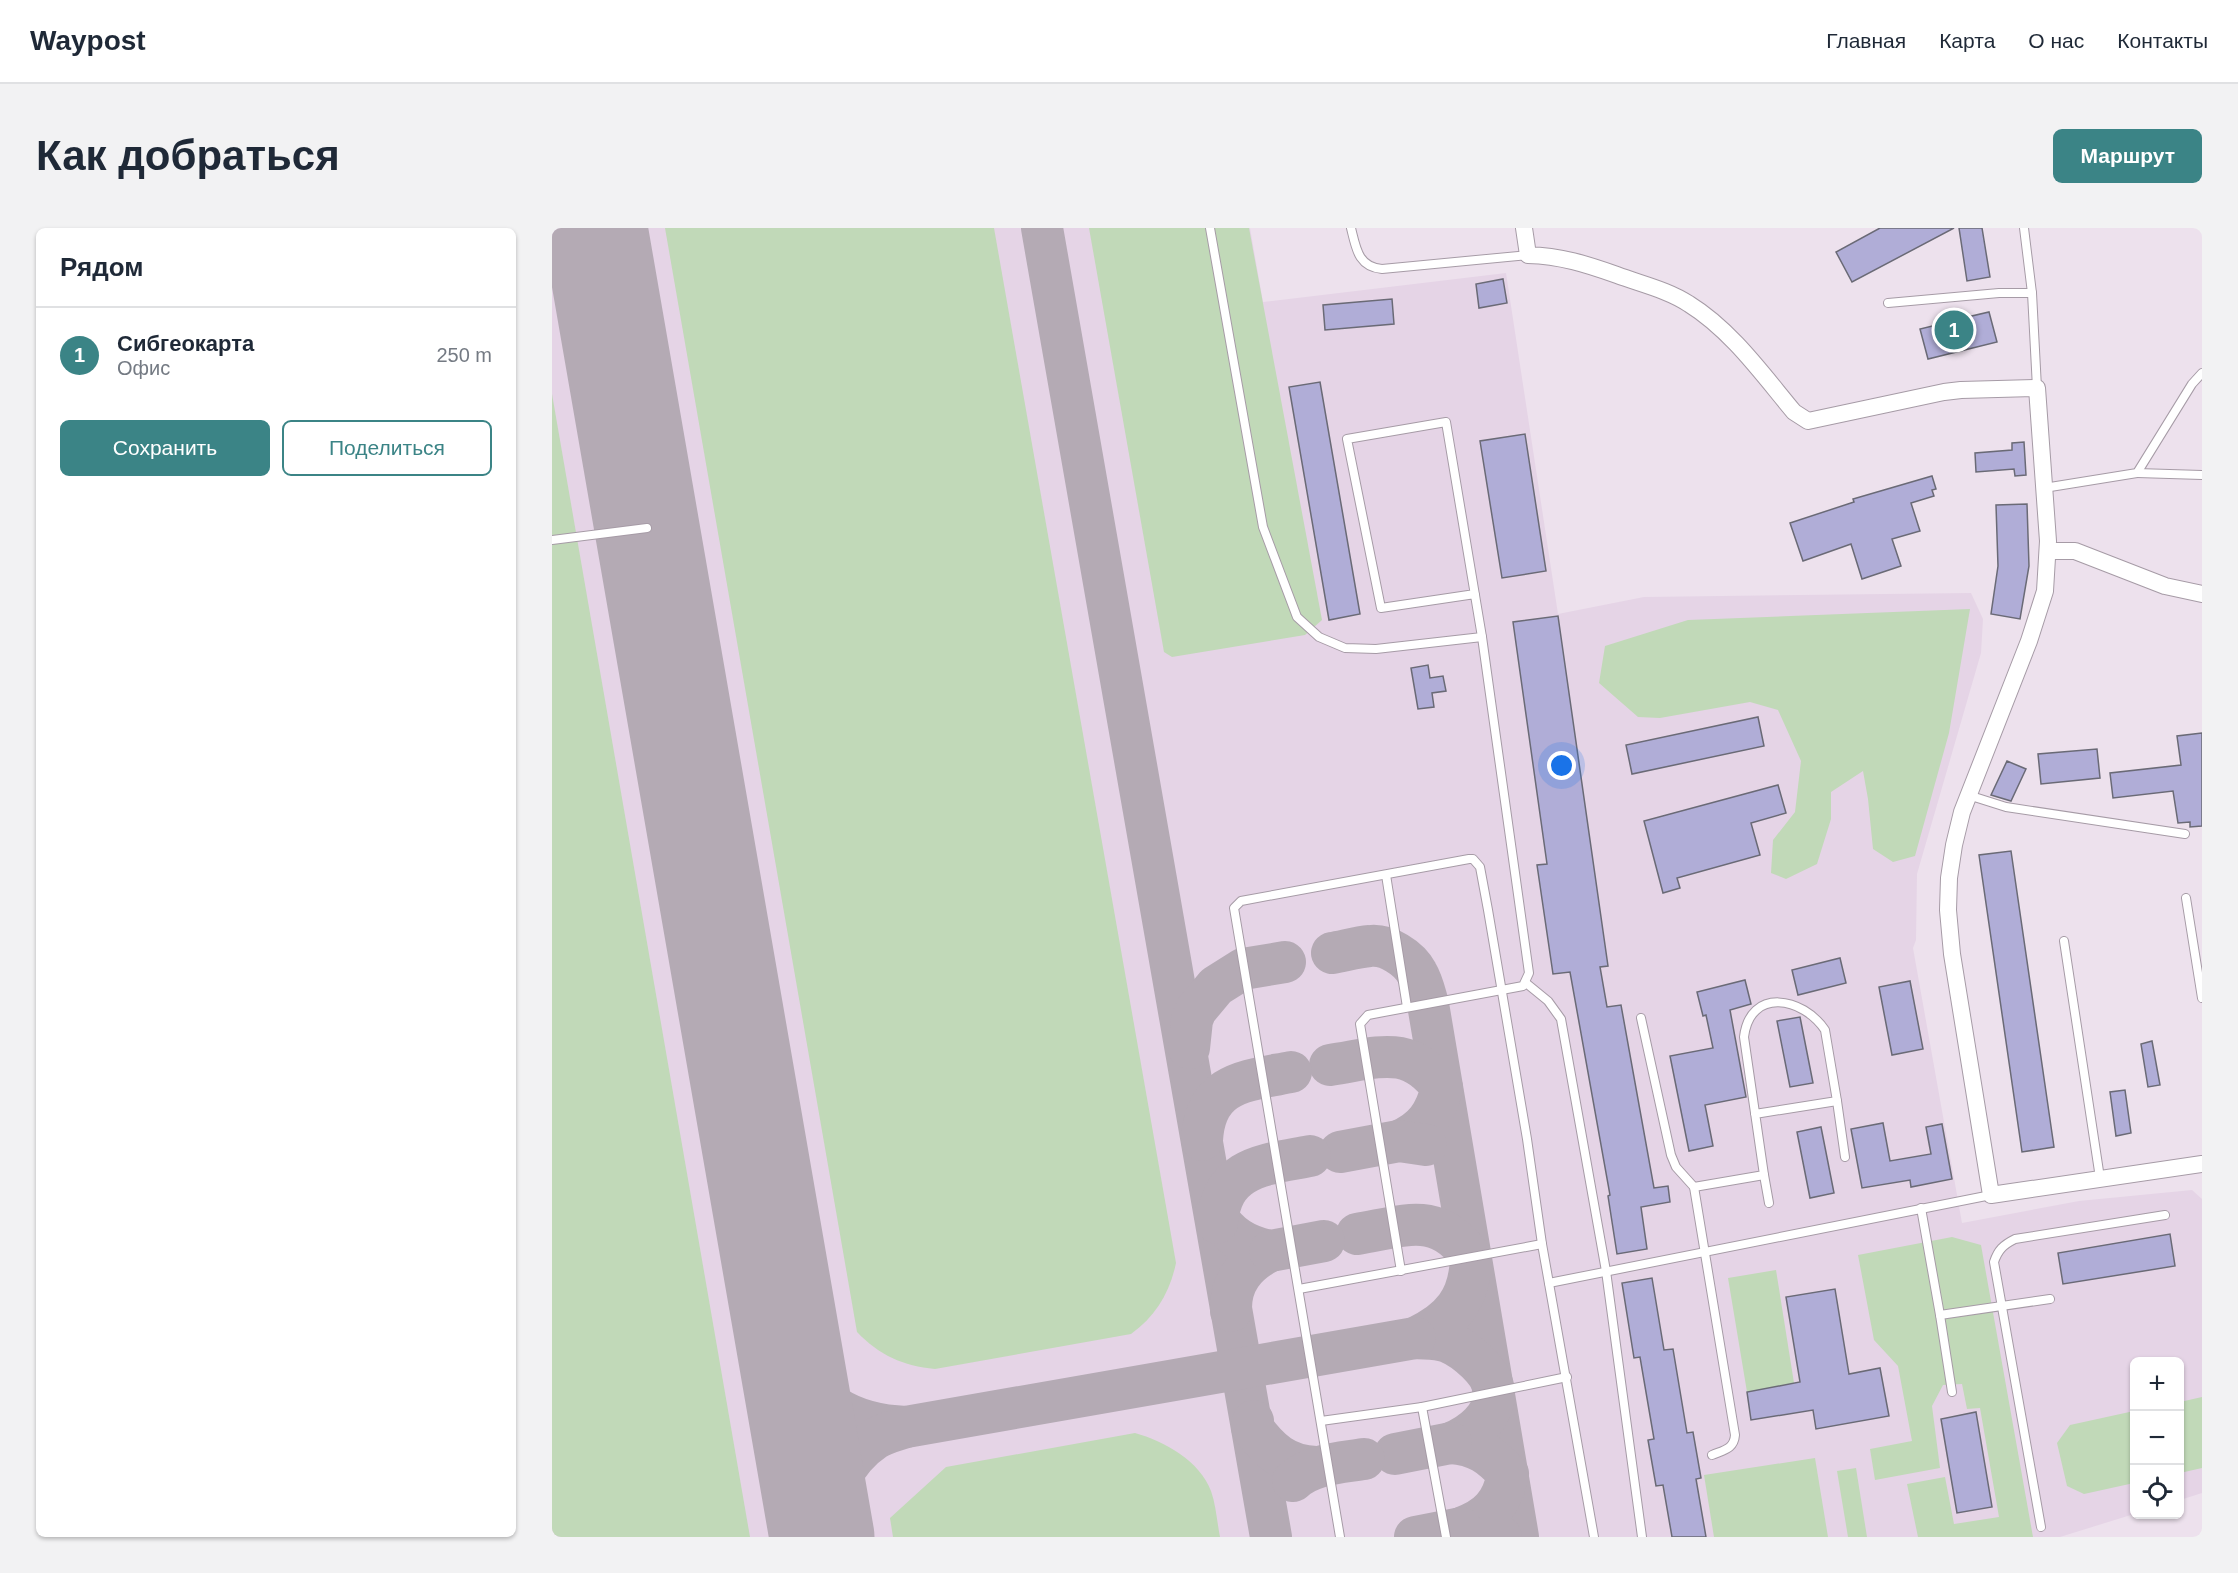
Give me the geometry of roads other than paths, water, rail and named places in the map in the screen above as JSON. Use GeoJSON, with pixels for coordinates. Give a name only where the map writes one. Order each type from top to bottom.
{"type":"FeatureCollection","features":[{"type":"Feature","properties":{"kind":"street"},"geometry":{"type":"LineString","coordinates":[[1524,228],[1528,255],[1555,256],[1584,264],[1671,295],[1689,304],[1729,338],[1794,412],[1808,421],[1952,391],[2037,388],[2048,551],[2045,591],[2035,624],[1968,795],[1954,845],[1949,878],[1948,909],[1952,954],[1991,1195],[2202,1164]]}},
{"type":"Feature","properties":{"kind":"street"},"geometry":{"type":"LineString","coordinates":[[2048,551],[2075,551],[2165,586],[2202,594]]}},
{"type":"Feature","properties":{"kind":"lane"},"geometry":{"type":"LineString","coordinates":[[1210,228],[1263,527],[1297,617],[1319,637],[1345,648],[1376,649],[1482,637]]}},
{"type":"Feature","properties":{"kind":"lane"},"geometry":{"type":"LineString","coordinates":[[1350,228],[1357,252],[1371,268],[1382,269],[1528,255]]}},
{"type":"Feature","properties":{"kind":"lane"},"geometry":{"type":"LineString","coordinates":[[2024,228],[2037,388]]}},
{"type":"Feature","properties":{"kind":"lane"},"geometry":{"type":"LineString","coordinates":[[1888,303],[1999,293],[2031,293]]}},
{"type":"Feature","properties":{"kind":"lane"},"geometry":{"type":"LineString","coordinates":[[2137,472],[2181,401],[2202,373]]}},
{"type":"Feature","properties":{"kind":"lane"},"geometry":{"type":"LineString","coordinates":[[1401,1271],[1360,1029],[1363,1019],[1368,1015],[1523,986],[1529,974],[1482,637],[1475,594],[1446,422],[1347,439],[1381,608],[1475,594]]}},
{"type":"Feature","properties":{"kind":"lane"},"geometry":{"type":"LineString","coordinates":[[2044,488],[2137,472],[2202,476]]}},
{"type":"Feature","properties":{"kind":"lane"},"geometry":{"type":"LineString","coordinates":[[552,540],[647,528]]}},
{"type":"Feature","properties":{"kind":"lane"},"geometry":{"type":"LineString","coordinates":[[1968,795],[2006,807],[2185,834]]}},
{"type":"Feature","properties":{"kind":"lane"},"geometry":{"type":"LineString","coordinates":[[1340,1537],[1234,908],[1240,901],[1469,859],[1477,863],[1482,878],[1542,1244],[1594,1537]]}},
{"type":"Feature","properties":{"kind":"lane"},"geometry":{"type":"LineString","coordinates":[[1386,875],[1407,1007]]}},
{"type":"Feature","properties":{"kind":"lane"},"geometry":{"type":"LineString","coordinates":[[2186,898],[2202,998]]}},
{"type":"Feature","properties":{"kind":"lane"},"geometry":{"type":"LineString","coordinates":[[2064,941],[2100,1178]]}},
{"type":"Feature","properties":{"kind":"lane"},"geometry":{"type":"LineString","coordinates":[[1526,983],[1548,1001],[1561,1019],[1606,1271],[1642,1537]]}},
{"type":"Feature","properties":{"kind":"lane"},"geometry":{"type":"LineString","coordinates":[[1769,1203],[1744,1037],[1746,1024],[1753,1014],[1767,1004],[1782,1001],[1806,1010],[1826,1030],[1845,1157]]}},
{"type":"Feature","properties":{"kind":"lane"},"geometry":{"type":"LineString","coordinates":[[1641,1018],[1671,1155],[1676,1167],[1694,1187],[1735,1435],[1735,1441],[1730,1448],[1712,1455]]}},
{"type":"Feature","properties":{"kind":"lane"},"geometry":{"type":"LineString","coordinates":[[1755,1114],[1837,1101]]}},
{"type":"Feature","properties":{"kind":"lane"},"geometry":{"type":"LineString","coordinates":[[1694,1187],[1764,1175]]}},
{"type":"Feature","properties":{"kind":"lane"},"geometry":{"type":"LineString","coordinates":[[1550,1283],[1991,1195]]}},
{"type":"Feature","properties":{"kind":"lane"},"geometry":{"type":"LineString","coordinates":[[1921,1208],[1952,1392]]}},
{"type":"Feature","properties":{"kind":"lane"},"geometry":{"type":"LineString","coordinates":[[2041,1527],[1994,1262],[2003,1244],[2014,1239],[2165,1215]]}},
{"type":"Feature","properties":{"kind":"lane"},"geometry":{"type":"LineString","coordinates":[[1299,1289],[1542,1244]]}},
{"type":"Feature","properties":{"kind":"lane"},"geometry":{"type":"LineString","coordinates":[[1940,1315],[2050,1299]]}},
{"type":"Feature","properties":{"kind":"lane"},"geometry":{"type":"LineString","coordinates":[[1321,1421],[1422,1407],[1567,1377]]}},
{"type":"Feature","properties":{"kind":"lane"},"geometry":{"type":"LineString","coordinates":[[1422,1407],[1446,1537]]}},
{"type":"Feature","properties":{"kind":"place","name":"Сибгеокарта"},"geometry":{"type":"Point","coordinates":[1954,330]}}]}
